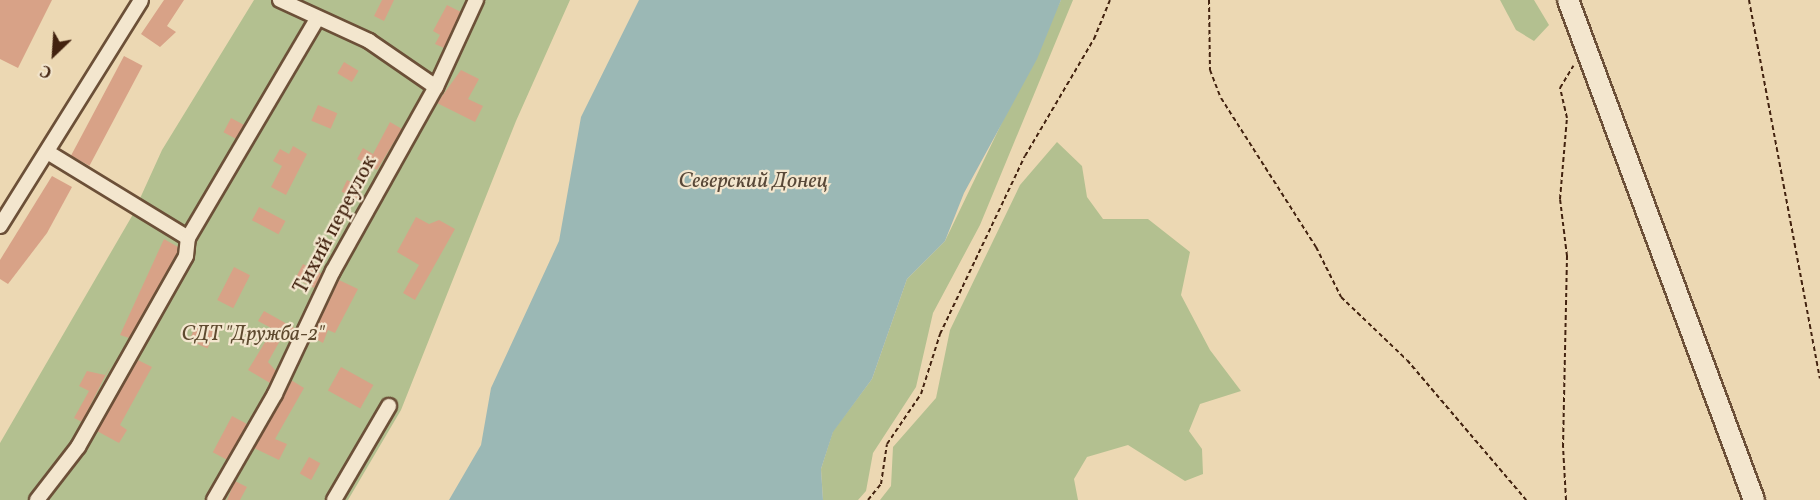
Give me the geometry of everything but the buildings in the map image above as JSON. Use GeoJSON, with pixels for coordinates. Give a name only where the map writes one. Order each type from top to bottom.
{"type":"FeatureCollection","features":[{"type":"Feature","properties":{"kind":"street"},"geometry":{"type":"LineString","coordinates":[[0,226],[49,153],[141,0]]}},
{"type":"Feature","properties":{"kind":"street"},"geometry":{"type":"LineString","coordinates":[[280,0],[369,41],[436,87]]}},
{"type":"Feature","properties":{"kind":"street","name":"Тихий переулок"},"geometry":{"type":"LineString","coordinates":[[214,500],[275,394],[344,251],[436,87],[476,0]]}},
{"type":"Feature","properties":{"kind":"street"},"geometry":{"type":"LineString","coordinates":[[1568,0],[1754,500]]}},
{"type":"Feature","properties":{"kind":"street"},"geometry":{"type":"LineString","coordinates":[[37,500],[84,437],[186,256],[188,238],[317,19]]}},
{"type":"Feature","properties":{"kind":"street"},"geometry":{"type":"LineString","coordinates":[[49,153],[188,238]]}},
{"type":"Feature","properties":{"kind":"street"},"geometry":{"type":"LineString","coordinates":[[334,500],[389,406]]}},
{"type":"Feature","properties":{"kind":"path"},"geometry":{"type":"LineString","coordinates":[[868,500],[881,484],[887,444],[921,394],[940,334],[1025,156],[1094,39],[1110,0]]}},
{"type":"Feature","properties":{"kind":"path"},"geometry":{"type":"LineString","coordinates":[[1209,0],[1210,70],[1221,98],[1316,247],[1341,297],[1407,360],[1526,500]]}},
{"type":"Feature","properties":{"kind":"path"},"geometry":{"type":"LineString","coordinates":[[1749,0],[1820,378]]}},
{"type":"Feature","properties":{"kind":"path"},"geometry":{"type":"LineString","coordinates":[[1566,500],[1563,447],[1567,256],[1560,199],[1567,118],[1560,88],[1586,49]]}},
{"type":"Feature","properties":{"kind":"green space","name":"СДТ \"Дружба-2\""},"geometry":{"type":"Polygon","coordinates":[[[254,0],[570,0],[516,121],[401,410],[348,500],[0,500],[0,443],[132,216],[162,150],[254,0]]]}},
{"type":"Feature","properties":{"kind":"green space"},"geometry":{"type":"Polygon","coordinates":[[[1061,0],[1073,0],[980,225],[933,313],[916,387],[873,453],[866,491],[858,500],[823,500],[821,469],[833,431],[872,379],[907,279],[945,241],[1061,0]]]}},
{"type":"Feature","properties":{"kind":"green space"},"geometry":{"type":"Polygon","coordinates":[[[1500,0],[1534,0],[1549,25],[1534,41],[1516,30],[1500,0]]]}},
{"type":"Feature","properties":{"kind":"green space"},"geometry":{"type":"Polygon","coordinates":[[[1057,142],[1082,166],[1087,197],[1103,219],[1148,219],[1190,252],[1181,295],[1210,350],[1241,391],[1200,404],[1189,431],[1202,449],[1203,474],[1185,481],[1128,445],[1087,457],[1074,479],[1078,500],[880,500],[891,486],[893,447],[936,398],[950,330],[1020,185],[1057,142]]]}},
{"type":"Feature","properties":{"kind":"water","name":"Северский Донец"},"geometry":{"type":"Polygon","coordinates":[[[639,0],[1061,0],[1037,59],[964,193],[945,241],[907,279],[872,379],[833,432],[821,469],[823,500],[449,500],[481,445],[491,388],[559,241],[581,117],[639,0]]]}}]}
